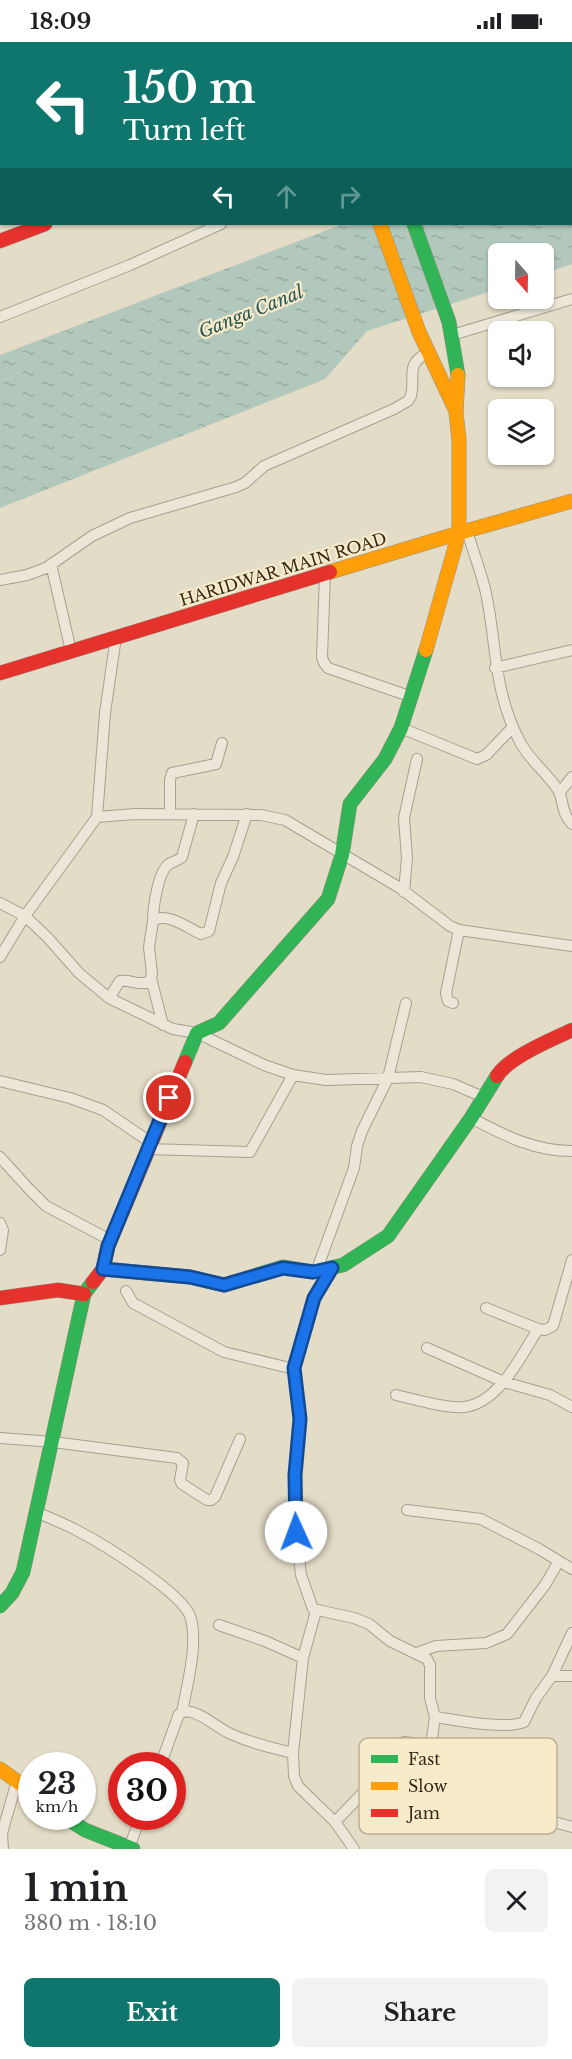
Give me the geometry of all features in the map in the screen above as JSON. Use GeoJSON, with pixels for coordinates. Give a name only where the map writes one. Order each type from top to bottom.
{"type":"FeatureCollection","features":[{"type":"Feature","properties":{"kind":"street"},"geometry":{"type":"LineString","coordinates":[[0,241],[42,225]]}},
{"type":"Feature","properties":{"kind":"street"},"geometry":{"type":"LineString","coordinates":[[0,317],[130,265],[219,225]]}},
{"type":"Feature","properties":{"kind":"street"},"geometry":{"type":"LineString","coordinates":[[380,225],[419,332],[456,412]]}},
{"type":"Feature","properties":{"kind":"street"},"geometry":{"type":"LineString","coordinates":[[414,225],[450,328],[459,379],[456,412],[463,532],[486,593],[495,668],[501,696],[513,727],[530,759],[560,792],[563,811],[572,824]]}},
{"type":"Feature","properties":{"kind":"street"},"geometry":{"type":"LineString","coordinates":[[450,328],[572,298]]}},
{"type":"Feature","properties":{"kind":"street"},"geometry":{"type":"LineString","coordinates":[[0,580],[27,575],[51,564],[105,528],[236,487],[245,483],[264,466],[284,456],[312,446],[402,405],[411,396],[414,363],[428,352]]}},
{"type":"Feature","properties":{"kind":"street","name":"HARIDWAR MAIN ROAD"},"geometry":{"type":"LineString","coordinates":[[0,673],[572,501]]}},
{"type":"Feature","properties":{"kind":"street"},"geometry":{"type":"LineString","coordinates":[[0,1606],[12,1593],[20,1577],[53,1442],[84,1294],[103,1269],[110,1240],[197,1033],[219,1023],[328,899],[342,855],[350,804],[385,759],[401,728],[463,532]]}},
{"type":"Feature","properties":{"kind":"street"},"geometry":{"type":"LineString","coordinates":[[51,564],[71,651]]}},
{"type":"Feature","properties":{"kind":"street"},"geometry":{"type":"LineString","coordinates":[[325,574],[322,657],[324,663],[328,668],[412,697]]}},
{"type":"Feature","properties":{"kind":"street"},"geometry":{"type":"LineString","coordinates":[[0,957],[25,916],[97,817],[105,713],[116,637]]}},
{"type":"Feature","properties":{"kind":"street"},"geometry":{"type":"LineString","coordinates":[[495,668],[572,650]]}},
{"type":"Feature","properties":{"kind":"street"},"geometry":{"type":"LineString","coordinates":[[401,728],[477,759],[486,755],[513,727]]}},
{"type":"Feature","properties":{"kind":"street"},"geometry":{"type":"LineString","coordinates":[[170,814],[172,773],[216,764],[222,743]]}},
{"type":"Feature","properties":{"kind":"street"},"geometry":{"type":"LineString","coordinates":[[404,891],[407,858],[404,818],[417,759]]}},
{"type":"Feature","properties":{"kind":"street"},"geometry":{"type":"LineString","coordinates":[[560,792],[572,777]]}},
{"type":"Feature","properties":{"kind":"street"},"geometry":{"type":"LineString","coordinates":[[163,1025],[151,978],[149,947],[153,904],[165,868],[182,857],[194,814]]}},
{"type":"Feature","properties":{"kind":"street"},"geometry":{"type":"LineString","coordinates":[[97,817],[247,814],[285,820],[404,891],[442,921],[459,930],[572,946]]}},
{"type":"Feature","properties":{"kind":"street"},"geometry":{"type":"LineString","coordinates":[[153,921],[164,917],[201,934],[209,931],[220,883],[233,857],[247,814]]}},
{"type":"Feature","properties":{"kind":"street"},"geometry":{"type":"LineString","coordinates":[[0,903],[25,916],[79,973],[109,998],[163,1025],[197,1033],[264,1065],[293,1075],[326,1080],[421,1077],[453,1084],[483,1097]]}},
{"type":"Feature","properties":{"kind":"street"},"geometry":{"type":"LineString","coordinates":[[453,1003],[448,1001],[446,993],[459,930]]}},
{"type":"Feature","properties":{"kind":"street"},"geometry":{"type":"LineString","coordinates":[[109,998],[120,981],[145,984],[151,978]]}},
{"type":"Feature","properties":{"kind":"street"},"geometry":{"type":"LineString","coordinates":[[316,1272],[354,1168],[362,1131],[388,1078],[406,1003]]}},
{"type":"Feature","properties":{"kind":"street"},"geometry":{"type":"LineString","coordinates":[[103,1269],[190,1277],[224,1285],[283,1268],[316,1272],[343,1265],[388,1236],[471,1118],[502,1068],[542,1044],[572,1030]]}},
{"type":"Feature","properties":{"kind":"street"},"geometry":{"type":"LineString","coordinates":[[0,1081],[70,1098],[103,1110],[149,1145],[250,1152],[293,1075]]}},
{"type":"Feature","properties":{"kind":"street"},"geometry":{"type":"LineString","coordinates":[[471,1118],[512,1140],[558,1151],[572,1151]]}},
{"type":"Feature","properties":{"kind":"street"},"geometry":{"type":"LineString","coordinates":[[2,1162],[46,1206],[110,1240]]}},
{"type":"Feature","properties":{"kind":"street"},"geometry":{"type":"LineString","coordinates":[[0,1223],[3,1230],[0,1250]]}},
{"type":"Feature","properties":{"kind":"street"},"geometry":{"type":"LineString","coordinates":[[486,1308],[538,1329],[545,1330],[553,1326],[572,1260]]}},
{"type":"Feature","properties":{"kind":"street"},"geometry":{"type":"LineString","coordinates":[[332,1268],[314,1298],[294,1368],[300,1419],[295,1475],[298,1556],[313,1610],[354,1618],[369,1624],[390,1641],[427,1659],[430,1665],[430,1698],[435,1717],[432,1738]]}},
{"type":"Feature","properties":{"kind":"street"},"geometry":{"type":"LineString","coordinates":[[0,1298],[58,1290],[84,1294]]}},
{"type":"Feature","properties":{"kind":"street"},"geometry":{"type":"LineString","coordinates":[[126,1290],[133,1303],[224,1352],[294,1368]]}},
{"type":"Feature","properties":{"kind":"street"},"geometry":{"type":"LineString","coordinates":[[396,1395],[464,1407],[487,1397],[504,1382],[538,1329]]}},
{"type":"Feature","properties":{"kind":"street"},"geometry":{"type":"LineString","coordinates":[[427,1348],[504,1382],[550,1395],[572,1407]]}},
{"type":"Feature","properties":{"kind":"street"},"geometry":{"type":"LineString","coordinates":[[0,1438],[53,1442],[177,1458],[183,1463],[180,1479],[182,1484],[207,1500],[216,1497],[240,1439]]}},
{"type":"Feature","properties":{"kind":"street"},"geometry":{"type":"LineString","coordinates":[[407,1510],[481,1519],[572,1569]]}},
{"type":"Feature","properties":{"kind":"street"},"geometry":{"type":"LineString","coordinates":[[36,1512],[78,1531],[116,1554],[170,1592],[185,1607],[192,1625],[193,1640],[182,1712],[177,1719],[165,1752]]}},
{"type":"Feature","properties":{"kind":"street"},"geometry":{"type":"LineString","coordinates":[[417,1653],[436,1646],[486,1643],[507,1634],[545,1585],[559,1562]]}},
{"type":"Feature","properties":{"kind":"street"},"geometry":{"type":"LineString","coordinates":[[316,1611],[303,1658],[293,1753],[294,1776],[298,1786],[335,1822],[354,1849]]}},
{"type":"Feature","properties":{"kind":"street"},"geometry":{"type":"LineString","coordinates":[[219,1625],[265,1641],[303,1658]]}},
{"type":"Feature","properties":{"kind":"street"},"geometry":{"type":"LineString","coordinates":[[435,1717],[518,1725],[526,1720],[536,1698],[552,1676],[572,1633]]}},
{"type":"Feature","properties":{"kind":"street"},"geometry":{"type":"LineString","coordinates":[[552,1676],[572,1676]]}},
{"type":"Feature","properties":{"kind":"street"},"geometry":{"type":"LineString","coordinates":[[182,1712],[195,1713],[222,1730],[244,1740],[293,1753]]}},
{"type":"Feature","properties":{"kind":"street"},"geometry":{"type":"LineString","coordinates":[[0,1769],[17,1781],[2,1833],[3,1849]]}},
{"type":"Feature","properties":{"kind":"street"},"geometry":{"type":"LineString","coordinates":[[335,1822],[359,1797]]}},
{"type":"Feature","properties":{"kind":"street"},"geometry":{"type":"LineString","coordinates":[[557,1823],[572,1827]]}},
{"type":"Feature","properties":{"kind":"street"},"geometry":{"type":"LineString","coordinates":[[85,1830],[107,1845],[131,1848],[137,1830]]}},
{"type":"Feature","properties":{"kind":"water","name":"Ganga Canal"},"geometry":{"type":"Polygon","coordinates":[[[340,225],[572,225],[572,264],[554,270],[554,243],[488,243],[488,292],[367,331],[325,379],[0,508],[0,355],[340,225]]]}},
{"type":"Feature","properties":{"kind":"traffic: fast"},"geometry":{"type":"LineString","coordinates":[[414,225],[449,322],[458,375]]}},
{"type":"Feature","properties":{"kind":"traffic: fast"},"geometry":{"type":"LineString","coordinates":[[185,1062],[197,1033],[219,1023],[328,899],[342,855],[350,804],[385,759],[401,728],[426,650]]}},
{"type":"Feature","properties":{"kind":"traffic: fast"},"geometry":{"type":"LineString","coordinates":[[103,1269],[190,1277],[224,1285],[283,1267],[313,1272],[343,1265],[388,1236],[471,1118],[497,1076]]}},
{"type":"Feature","properties":{"kind":"traffic: fast"},"geometry":{"type":"LineString","coordinates":[[0,1606],[12,1593],[23,1572],[84,1294],[93,1282]]}},
{"type":"Feature","properties":{"kind":"traffic: fast"},"geometry":{"type":"LineString","coordinates":[[85,1830],[133,1849]]}},
{"type":"Feature","properties":{"kind":"traffic: slow"},"geometry":{"type":"LineString","coordinates":[[380,225],[419,332],[455,409]]}},
{"type":"Feature","properties":{"kind":"traffic: slow"},"geometry":{"type":"LineString","coordinates":[[330,572],[459,533],[459,440],[456,412],[458,375]]}},
{"type":"Feature","properties":{"kind":"traffic: slow"},"geometry":{"type":"LineString","coordinates":[[426,650],[459,533],[572,501]]}},
{"type":"Feature","properties":{"kind":"traffic: slow"},"geometry":{"type":"LineString","coordinates":[[0,1769],[18,1782]]}},
{"type":"Feature","properties":{"kind":"traffic: jam"},"geometry":{"type":"LineString","coordinates":[[0,241],[42,225]]}},
{"type":"Feature","properties":{"kind":"traffic: jam"},"geometry":{"type":"LineString","coordinates":[[0,673],[330,572]]}},
{"type":"Feature","properties":{"kind":"traffic: jam"},"geometry":{"type":"LineString","coordinates":[[497,1076],[520,1056],[572,1030]]}},
{"type":"Feature","properties":{"kind":"traffic: jam"},"geometry":{"type":"LineString","coordinates":[[93,1282],[103,1269],[108,1246],[185,1062]]}},
{"type":"Feature","properties":{"kind":"traffic: jam"},"geometry":{"type":"LineString","coordinates":[[0,1298],[58,1290],[84,1294]]}},
{"type":"Feature","properties":{"kind":"route"},"geometry":{"type":"LineString","coordinates":[[169,1098],[108,1246],[103,1269],[190,1277],[224,1285],[283,1268],[313,1272],[332,1268],[314,1298],[294,1368],[300,1419],[295,1475],[296,1532]]}}]}
